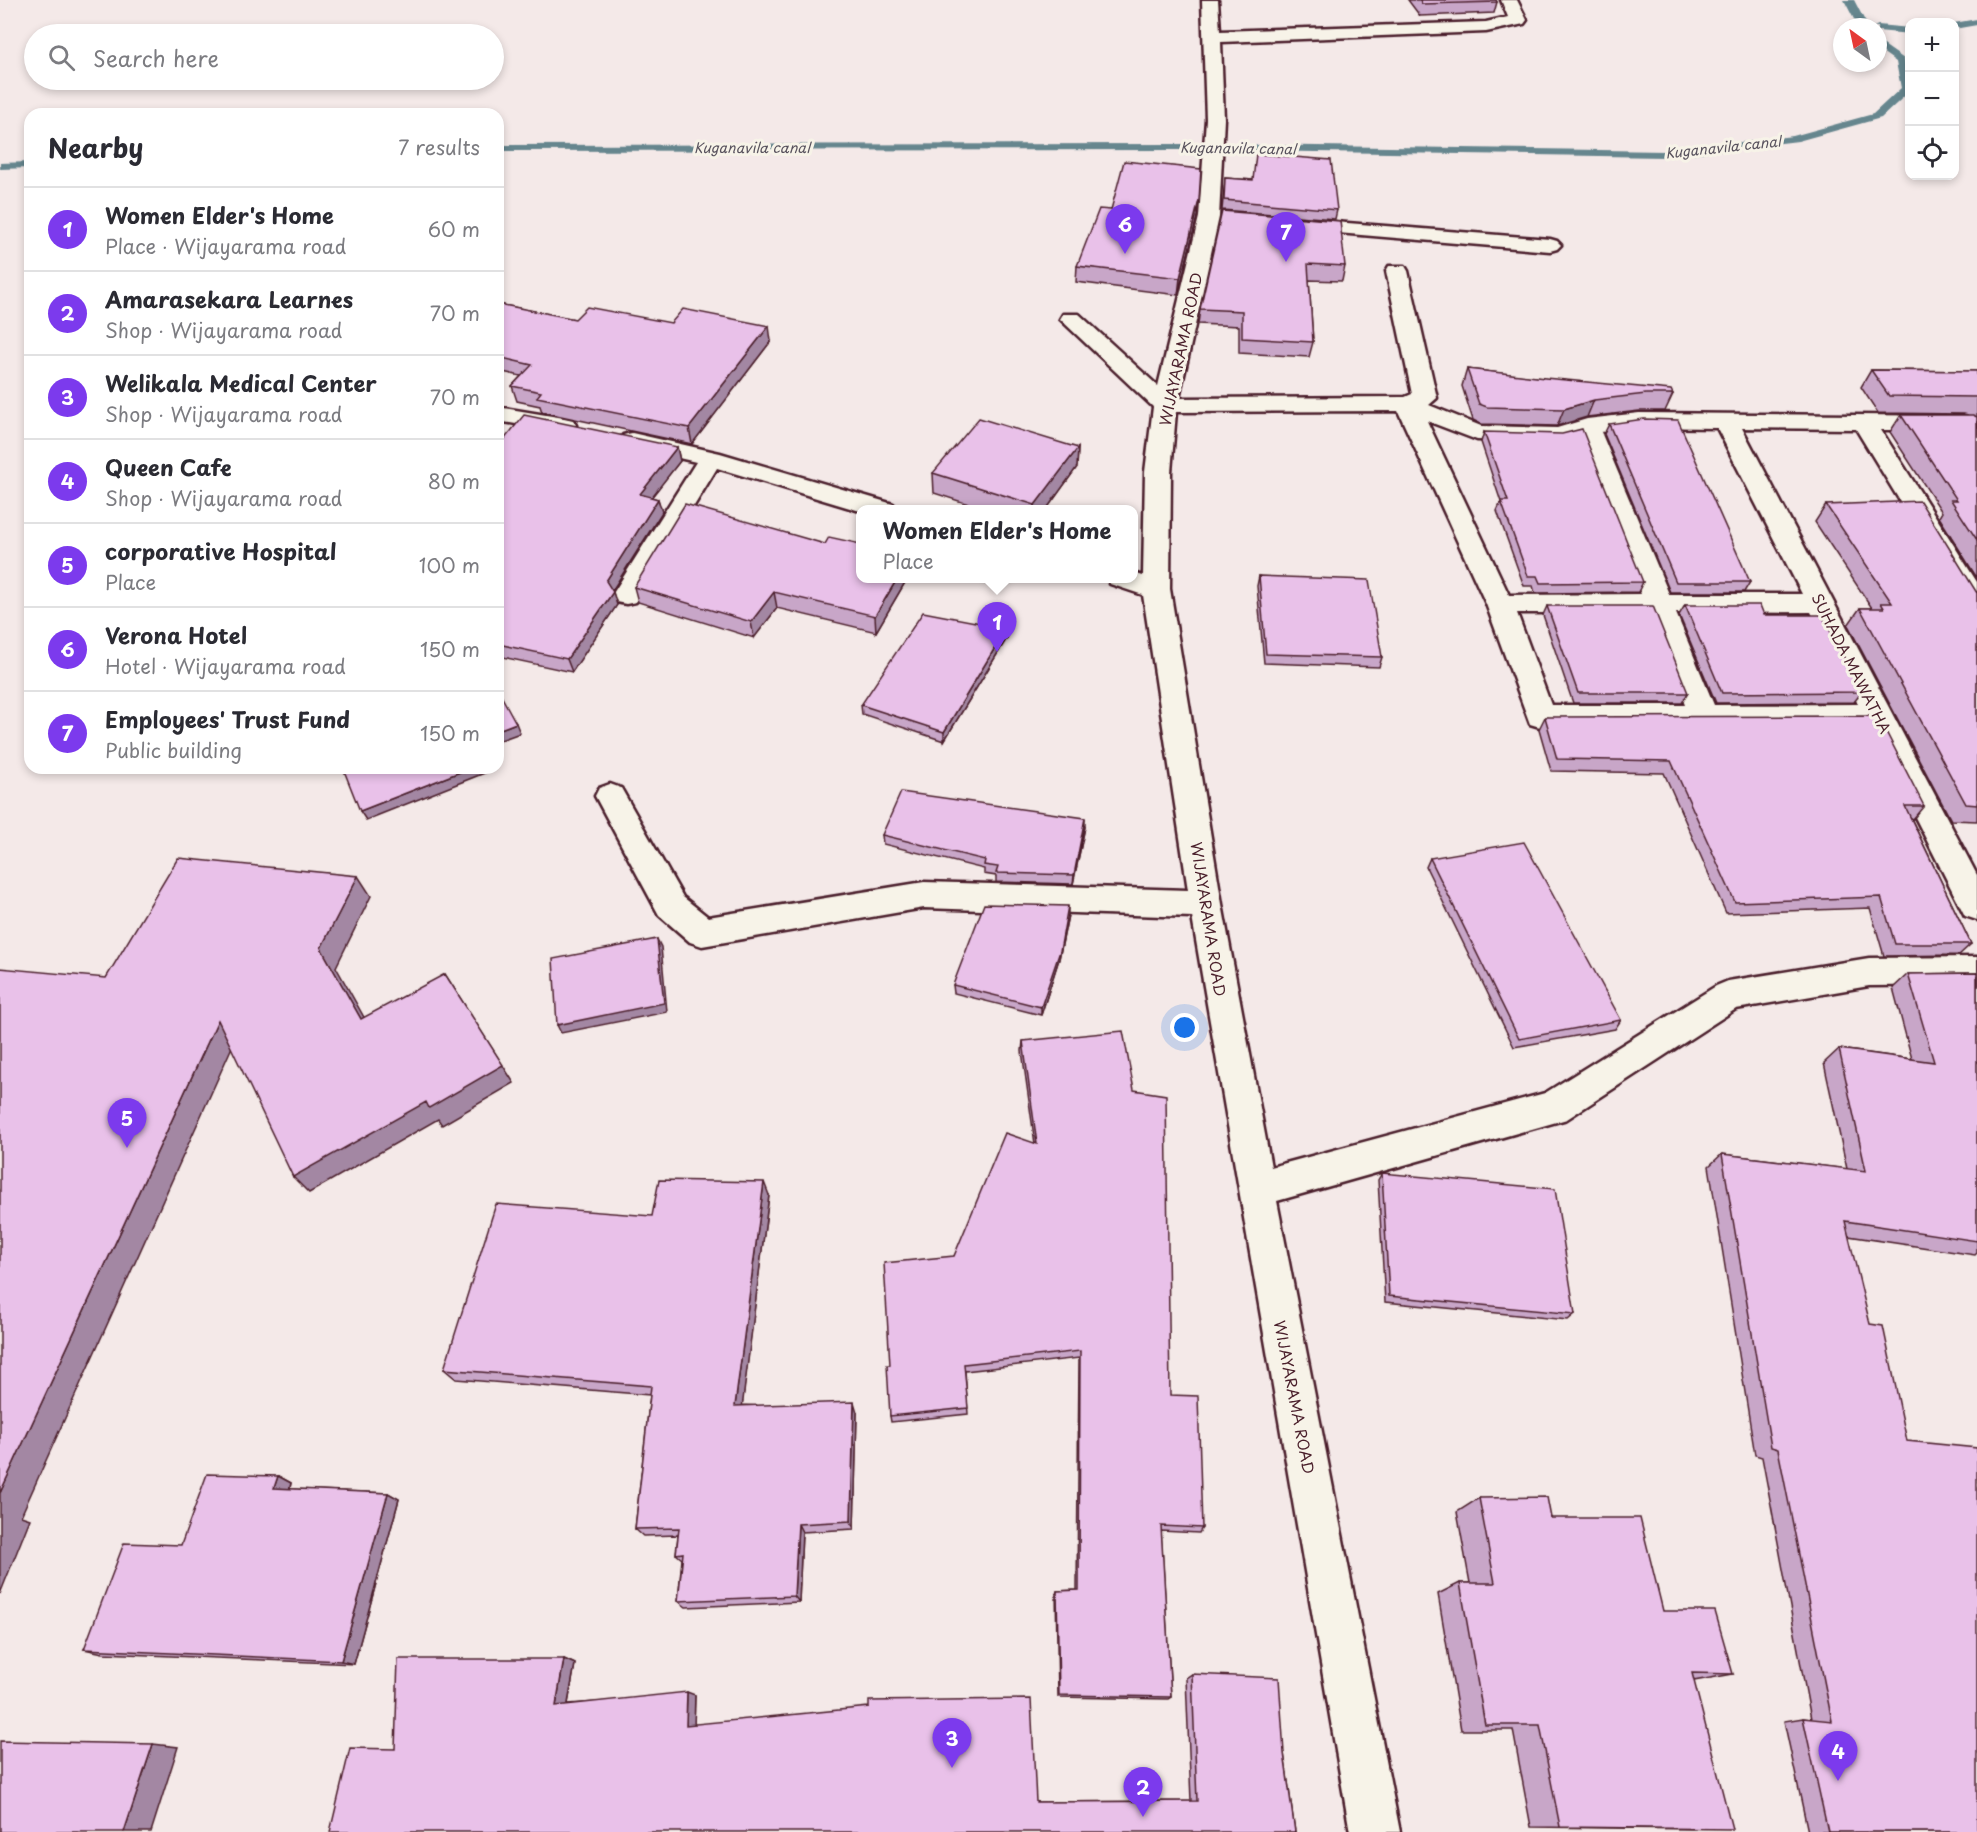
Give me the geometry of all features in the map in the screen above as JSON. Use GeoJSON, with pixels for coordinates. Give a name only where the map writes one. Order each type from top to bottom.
{"type":"FeatureCollection","features":[{"type":"Feature","properties":{"kind":"street","name":"WIJAYARAMA ROAD"},"geometry":{"type":"LineString","coordinates":[[1210,0],[1221,218],[1165,405],[1158,472],[1156,589],[1206,904],[1256,1189],[1375,1832]]}},
{"type":"Feature","properties":{"kind":"street"},"geometry":{"type":"LineString","coordinates":[[1212,37],[1486,27],[1518,20],[1509,0]]}},
{"type":"Feature","properties":{"kind":"street"},"geometry":{"type":"LineString","coordinates":[[1280,223],[1550,245]]}},
{"type":"Feature","properties":{"kind":"street"},"geometry":{"type":"LineString","coordinates":[[1071,319],[1165,405],[1407,404],[1425,398],[1397,271]]}},
{"type":"Feature","properties":{"kind":"street"},"geometry":{"type":"LineString","coordinates":[[1407,404],[1477,433],[1558,435],[1587,426],[1639,420],[1964,423],[1977,428]]}},
{"type":"Feature","properties":{"kind":"street"},"geometry":{"type":"LineString","coordinates":[[1407,404],[1500,604],[1540,716],[1878,715]]}},
{"type":"Feature","properties":{"kind":"street"},"geometry":{"type":"LineString","coordinates":[[504,418],[599,433],[711,458],[867,505]]}},
{"type":"Feature","properties":{"kind":"street","name":"SUHADA MAWATHA"},"geometry":{"type":"LineString","coordinates":[[1726,421],[1977,907]]}},
{"type":"Feature","properties":{"kind":"street"},"geometry":{"type":"LineString","coordinates":[[1864,422],[1977,603]]}},
{"type":"Feature","properties":{"kind":"street"},"geometry":{"type":"LineString","coordinates":[[1587,426],[1704,715]]}},
{"type":"Feature","properties":{"kind":"street"},"geometry":{"type":"LineString","coordinates":[[626,595],[711,458]]}},
{"type":"Feature","properties":{"kind":"street"},"geometry":{"type":"LineString","coordinates":[[1134,583],[1156,589]]}},
{"type":"Feature","properties":{"kind":"street"},"geometry":{"type":"LineString","coordinates":[[1500,604],[1821,603]]}},
{"type":"Feature","properties":{"kind":"street"},"geometry":{"type":"LineString","coordinates":[[610,796],[671,906],[702,932],[924,895],[1206,904]]}},
{"type":"Feature","properties":{"kind":"street"},"geometry":{"type":"LineString","coordinates":[[1256,1189],[1554,1107],[1728,996],[1869,972],[1977,971]]}},
{"type":"Feature","properties":{"kind":"building"},"geometry":{"type":"Polygon","coordinates":[[[1420,0],[1496,0],[1497,2],[1422,4],[1420,0]]]}},
{"type":"Feature","properties":{"kind":"building"},"geometry":{"type":"Polygon","coordinates":[[[1256,154],[1331,160],[1337,210],[1224,200],[1225,178],[1253,180],[1256,154]]]}},
{"type":"Feature","properties":{"kind":"building"},"geometry":{"type":"Polygon","coordinates":[[[1124,161],[1201,169],[1199,200],[1180,278],[1077,266],[1099,209],[1111,210],[1124,161]]]}},
{"type":"Feature","properties":{"kind":"building"},"geometry":{"type":"Polygon","coordinates":[[[1222,211],[1340,221],[1345,266],[1308,264],[1313,342],[1242,338],[1242,311],[1200,309],[1222,211]]]}},
{"type":"Feature","properties":{"kind":"building"},"geometry":{"type":"Polygon","coordinates":[[[504,305],[575,319],[587,307],[671,323],[683,309],[769,326],[689,428],[537,397],[541,392],[512,386],[532,365],[504,358],[504,305]]]}},
{"type":"Feature","properties":{"kind":"building"},"geometry":{"type":"Polygon","coordinates":[[[1467,369],[1671,390],[1673,394],[1646,394],[1594,400],[1564,409],[1487,407],[1479,404],[1467,369]]]}},
{"type":"Feature","properties":{"kind":"building"},"geometry":{"type":"Polygon","coordinates":[[[1871,370],[1977,371],[1977,397],[1889,396],[1871,370]]]}},
{"type":"Feature","properties":{"kind":"building"},"geometry":{"type":"Polygon","coordinates":[[[524,415],[677,447],[640,494],[658,499],[606,581],[613,592],[567,659],[504,645],[504,440],[524,415]]]}},
{"type":"Feature","properties":{"kind":"building"},"geometry":{"type":"Polygon","coordinates":[[[1901,415],[1973,415],[1977,417],[1977,540],[1951,500],[1957,500],[1901,415]]]}},
{"type":"Feature","properties":{"kind":"building"},"geometry":{"type":"Polygon","coordinates":[[[979,418],[1078,448],[1035,505],[933,473],[979,418]]]}},
{"type":"Feature","properties":{"kind":"building"},"geometry":{"type":"Polygon","coordinates":[[[1644,419],[1678,420],[1750,582],[1676,582],[1609,424],[1644,419]]]}},
{"type":"Feature","properties":{"kind":"building"},"geometry":{"type":"Polygon","coordinates":[[[1582,429],[1643,582],[1540,583],[1537,576],[1528,576],[1501,501],[1508,501],[1484,432],[1562,434],[1582,429]]]}},
{"type":"Feature","properties":{"kind":"building"},"geometry":{"type":"Polygon","coordinates":[[[1920,501],[1977,593],[1977,805],[1966,804],[1860,608],[1884,608],[1881,603],[1892,603],[1826,505],[1920,501]]]}},
{"type":"Feature","properties":{"kind":"building"},"geometry":{"type":"Polygon","coordinates":[[[685,504],[825,544],[829,537],[856,543],[856,583],[895,583],[875,616],[774,592],[751,622],[634,587],[685,504]]]}},
{"type":"Feature","properties":{"kind":"building"},"geometry":{"type":"Polygon","coordinates":[[[1259,576],[1369,580],[1382,657],[1266,654],[1259,576]]]}},
{"type":"Feature","properties":{"kind":"building"},"geometry":{"type":"Polygon","coordinates":[[[1685,605],[1760,605],[1764,615],[1822,615],[1862,692],[1722,693],[1685,605]]]}},
{"type":"Feature","properties":{"kind":"building"},"geometry":{"type":"Polygon","coordinates":[[[1547,606],[1653,606],[1688,693],[1578,693],[1547,606]]]}},
{"type":"Feature","properties":{"kind":"building"},"geometry":{"type":"Polygon","coordinates":[[[923,612],[1007,628],[944,732],[861,705],[923,612]]]}},
{"type":"Feature","properties":{"kind":"building"},"geometry":{"type":"Polygon","coordinates":[[[504,701],[516,723],[504,728],[504,701]]]}},
{"type":"Feature","properties":{"kind":"building"},"geometry":{"type":"Polygon","coordinates":[[[1878,716],[1924,806],[1905,806],[1971,944],[1895,944],[1881,897],[1735,902],[1671,761],[1557,759],[1545,717],[1878,716]]]}},
{"type":"Feature","properties":{"kind":"building"},"geometry":{"type":"Polygon","coordinates":[[[345,774],[455,774],[360,811],[345,774]]]}},
{"type":"Feature","properties":{"kind":"building"},"geometry":{"type":"Polygon","coordinates":[[[901,792],[1085,818],[1074,875],[996,873],[998,867],[984,865],[985,860],[882,835],[901,792]]]}},
{"type":"Feature","properties":{"kind":"building"},"geometry":{"type":"Polygon","coordinates":[[[1524,842],[1621,1020],[1519,1039],[1430,858],[1524,842]]]}},
{"type":"Feature","properties":{"kind":"building"},"geometry":{"type":"Polygon","coordinates":[[[178,858],[358,876],[321,948],[361,1019],[445,974],[503,1065],[429,1108],[426,1102],[293,1177],[218,1020],[0,1493],[0,968],[106,978],[178,858]]]}},
{"type":"Feature","properties":{"kind":"building"},"geometry":{"type":"Polygon","coordinates":[[[984,904],[1068,906],[1060,951],[1041,1007],[953,985],[984,904]]]}},
{"type":"Feature","properties":{"kind":"building"},"geometry":{"type":"Polygon","coordinates":[[[657,939],[664,1003],[557,1025],[553,959],[657,939]]]}},
{"type":"Feature","properties":{"kind":"building"},"geometry":{"type":"Polygon","coordinates":[[[1977,973],[1977,1241],[1845,1221],[1870,1324],[1883,1326],[1907,1441],[1977,1448],[1977,1832],[1828,1832],[1803,1718],[1832,1721],[1778,1449],[1771,1447],[1722,1154],[1866,1171],[1839,1049],[1934,1062],[1908,974],[1977,973]]]}},
{"type":"Feature","properties":{"kind":"building"},"geometry":{"type":"Polygon","coordinates":[[[1123,1031],[1134,1090],[1166,1095],[1170,1395],[1198,1396],[1202,1528],[1161,1526],[1171,1697],[1059,1695],[1057,1591],[1079,1590],[1080,1351],[964,1364],[968,1408],[890,1416],[887,1365],[890,1365],[884,1263],[954,1256],[1005,1133],[1037,1144],[1023,1041],[1123,1031]]]}},
{"type":"Feature","properties":{"kind":"building"},"geometry":{"type":"Polygon","coordinates":[[[1382,1173],[1555,1189],[1575,1314],[1389,1296],[1382,1173]]]}},
{"type":"Feature","properties":{"kind":"building"},"geometry":{"type":"Polygon","coordinates":[[[659,1180],[764,1182],[735,1406],[854,1402],[851,1521],[798,1524],[794,1596],[678,1601],[683,1553],[676,1554],[679,1528],[635,1529],[651,1386],[444,1369],[496,1204],[652,1216],[659,1180]]]}},
{"type":"Feature","properties":{"kind":"building"},"geometry":{"type":"Polygon","coordinates":[[[207,1474],[278,1476],[274,1488],[388,1493],[341,1661],[84,1649],[124,1543],[181,1545],[207,1474]]]}},
{"type":"Feature","properties":{"kind":"building"},"geometry":{"type":"Polygon","coordinates":[[[1547,1497],[1551,1518],[1640,1518],[1663,1611],[1715,1611],[1733,1674],[1692,1673],[1732,1829],[1560,1827],[1540,1725],[1485,1725],[1460,1583],[1495,1583],[1479,1498],[1547,1497]]]}},
{"type":"Feature","properties":{"kind":"building"},"geometry":{"type":"Polygon","coordinates":[[[398,1659],[564,1659],[556,1706],[687,1692],[686,1725],[869,1707],[869,1701],[1031,1699],[1036,1802],[1197,1801],[1192,1674],[1279,1678],[1284,1753],[1295,1832],[330,1832],[350,1748],[395,1749],[398,1659]]]}},
{"type":"Feature","properties":{"kind":"building"},"geometry":{"type":"Polygon","coordinates":[[[0,1741],[153,1744],[124,1832],[0,1832],[0,1741]]]}},
{"type":"Feature","properties":{"kind":"waterway","name":"Kuganavila canal"},"geometry":{"type":"LineString","coordinates":[[1849,0],[1856,18]]}},
{"type":"Feature","properties":{"kind":"waterway"},"geometry":{"type":"LineString","coordinates":[[1959,25],[1977,22]]}},
{"type":"Feature","properties":{"kind":"waterway"},"geometry":{"type":"LineString","coordinates":[[1887,29],[1905,31]]}},
{"type":"Feature","properties":{"kind":"waterway","name":"Kuganavila canal"},"geometry":{"type":"LineString","coordinates":[[504,148],[1183,147],[1666,154],[1794,139],[1877,116],[1906,89],[1901,61],[1887,51]]}},
{"type":"Feature","properties":{"kind":"waterway","name":"Kuganavila canal"},"geometry":{"type":"LineString","coordinates":[[0,166],[24,165]]}},
{"type":"Feature","properties":{"kind":"place","name":"Verona Hotel"},"geometry":{"type":"Point","coordinates":[1125,254]}},
{"type":"Feature","properties":{"kind":"place","name":"Employees' Trust Fund"},"geometry":{"type":"Point","coordinates":[1286,262]}},
{"type":"Feature","properties":{"kind":"place","name":"Women Elder's Home"},"geometry":{"type":"Point","coordinates":[997,652]}},
{"type":"Feature","properties":{"kind":"place","name":"corporative Hospital"},"geometry":{"type":"Point","coordinates":[127,1148]}},
{"type":"Feature","properties":{"kind":"place","name":"Welikala Medical Center"},"geometry":{"type":"Point","coordinates":[952,1768]}},
{"type":"Feature","properties":{"kind":"place","name":"Queen Cafe"},"geometry":{"type":"Point","coordinates":[1838,1781]}},
{"type":"Feature","properties":{"kind":"place","name":"Amarasekara Learnes"},"geometry":{"type":"Point","coordinates":[1143,1817]}}]}
